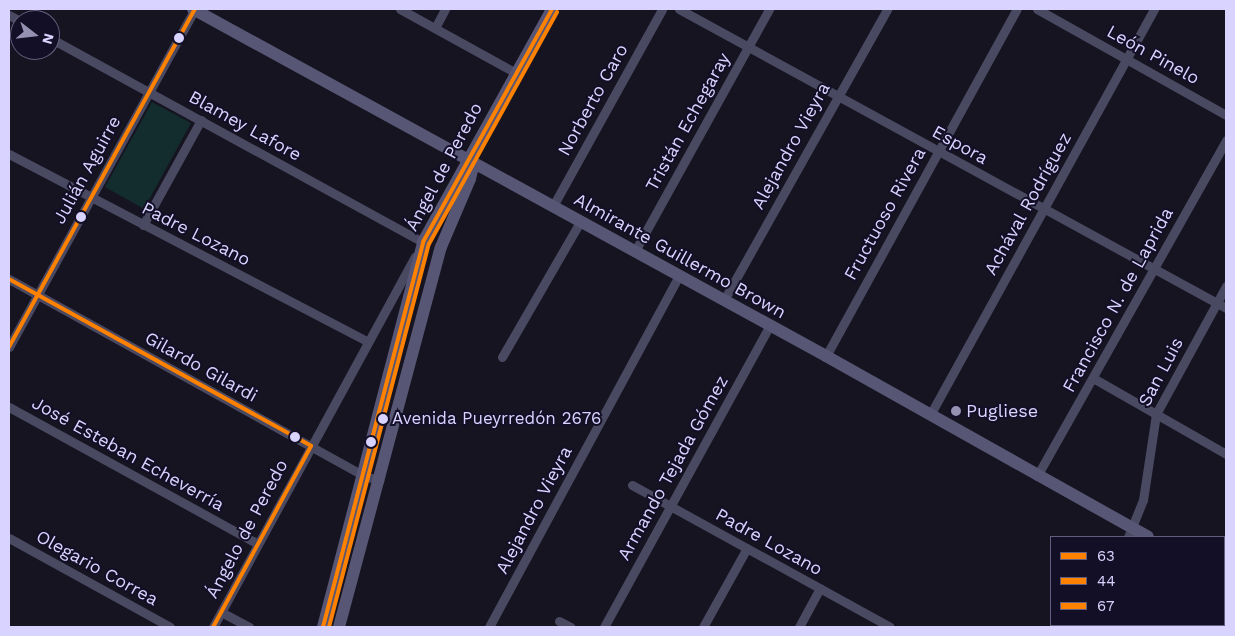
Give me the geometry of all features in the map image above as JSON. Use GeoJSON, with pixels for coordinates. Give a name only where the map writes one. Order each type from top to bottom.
{"type":"FeatureCollection","features":[{"type":"Feature","properties":{"kind":"main road","name":"Almirante Guillermo Brown"},"geometry":{"type":"LineString","coordinates":[[194,9],[826,356],[1037,476],[1130,533],[1144,536]]}},
{"type":"Feature","properties":{"kind":"main road","name":"Ángel de Peredo"},"geometry":{"type":"LineString","coordinates":[[423,242],[467,159],[552,9]]}},
{"type":"Feature","properties":{"kind":"main road"},"geometry":{"type":"LineString","coordinates":[[339,627],[441,247],[470,179],[472,170],[467,159]]}},
{"type":"Feature","properties":{"kind":"main road"},"geometry":{"type":"LineString","coordinates":[[323,627],[364,476],[423,242]]}},
{"type":"Feature","properties":{"kind":"street","name":"Julián Aguirre"},"geometry":{"type":"LineString","coordinates":[[9,347],[194,9]]}},
{"type":"Feature","properties":{"kind":"street"},"geometry":{"type":"LineString","coordinates":[[400,9],[516,73]]}},
{"type":"Feature","properties":{"kind":"street"},"geometry":{"type":"LineString","coordinates":[[435,28],[445,9]]}},
{"type":"Feature","properties":{"kind":"street","name":"Norberto Caro"},"geometry":{"type":"LineString","coordinates":[[553,206],[662,9]]}},
{"type":"Feature","properties":{"kind":"street","name":"Espora"},"geometry":{"type":"LineString","coordinates":[[679,9],[1226,308]]}},
{"type":"Feature","properties":{"kind":"street","name":"Tristán Echegaray"},"geometry":{"type":"LineString","coordinates":[[634,251],[769,9]]}},
{"type":"Feature","properties":{"kind":"street","name":"Alejandro Vieyra"},"geometry":{"type":"LineString","coordinates":[[724,300],[886,9]]}},
{"type":"Feature","properties":{"kind":"street","name":"Fructuoso Rivera"},"geometry":{"type":"LineString","coordinates":[[826,356],[1017,9]]}},
{"type":"Feature","properties":{"kind":"street","name":"León Pinelo"},"geometry":{"type":"LineString","coordinates":[[1037,9],[1226,114]]}},
{"type":"Feature","properties":{"kind":"street","name":"Achával Rodríguez"},"geometry":{"type":"LineString","coordinates":[[930,415],[1154,9]]}},
{"type":"Feature","properties":{"kind":"street","name":"Blamey Lafore"},"geometry":{"type":"LineString","coordinates":[[60,43],[423,242]]}},
{"type":"Feature","properties":{"kind":"street"},"geometry":{"type":"LineString","coordinates":[[143,225],[201,120]]}},
{"type":"Feature","properties":{"kind":"street","name":"Francisco N. de Laprida"},"geometry":{"type":"LineString","coordinates":[[1037,476],[1226,140]]}},
{"type":"Feature","properties":{"kind":"street","name":"Padre Lozano"},"geometry":{"type":"LineString","coordinates":[[9,154],[368,342]]}},
{"type":"Feature","properties":{"kind":"street"},"geometry":{"type":"LineString","coordinates":[[502,357],[580,222]]}},
{"type":"Feature","properties":{"kind":"street","name":"Ángel de Peredo"},"geometry":{"type":"LineString","coordinates":[[368,342],[423,242]]}},
{"type":"Feature","properties":{"kind":"street","name":"Alejandro Vieyra"},"geometry":{"type":"LineString","coordinates":[[489,627],[678,276]]}},
{"type":"Feature","properties":{"kind":"street","name":"Gilardo Gilardi"},"geometry":{"type":"LineString","coordinates":[[9,279],[364,476],[379,480]]}},
{"type":"Feature","properties":{"kind":"street","name":"San Luis"},"geometry":{"type":"LineString","coordinates":[[1130,533],[1143,500],[1156,414],[1226,286]]}},
{"type":"Feature","properties":{"kind":"street","name":"Armando Tejada Gómez"},"geometry":{"type":"LineString","coordinates":[[604,627],[770,325]]}},
{"type":"Feature","properties":{"kind":"street","name":"Ángelo de Peredo"},"geometry":{"type":"LineString","coordinates":[[213,627],[368,342]]}},
{"type":"Feature","properties":{"kind":"street"},"geometry":{"type":"LineString","coordinates":[[1093,378],[1226,454]]}},
{"type":"Feature","properties":{"kind":"street","name":"José Esteban Echeverría"},"geometry":{"type":"LineString","coordinates":[[9,407],[258,544]]}},
{"type":"Feature","properties":{"kind":"street","name":"Padre Lozano"},"geometry":{"type":"LineString","coordinates":[[632,485],[890,627]]}},
{"type":"Feature","properties":{"kind":"street","name":"Olegario Correa"},"geometry":{"type":"LineString","coordinates":[[9,538],[170,627]]}},
{"type":"Feature","properties":{"kind":"street"},"geometry":{"type":"LineString","coordinates":[[703,627],[747,548]]}},
{"type":"Feature","properties":{"kind":"street"},"geometry":{"type":"LineString","coordinates":[[799,627],[820,588]]}},
{"type":"Feature","properties":{"kind":"street"},"geometry":{"type":"LineString","coordinates":[[221,612],[249,627]]}},
{"type":"Feature","properties":{"kind":"street"},"geometry":{"type":"LineString","coordinates":[[559,621],[571,627]]}},
{"type":"Feature","properties":{"kind":"green space"},"geometry":{"type":"Polygon","coordinates":[[[152,102],[191,123],[144,209],[105,187],[152,102]]]}},
{"type":"Feature","properties":{"kind":"transit line","name":"67"},"geometry":{"type":"LineString","coordinates":[[9,347],[195,9]]}},
{"type":"Feature","properties":{"kind":"transit line","name":"63"},"geometry":{"type":"LineString","coordinates":[[323,627],[423,242],[552,9]]}},
{"type":"Feature","properties":{"kind":"transit line","name":"44"},"geometry":{"type":"LineString","coordinates":[[329,627],[429,244],[557,12]]}},
{"type":"Feature","properties":{"kind":"transit line","name":"67"},"geometry":{"type":"LineString","coordinates":[[9,279],[311,446],[213,627]]}},
{"type":"Feature","properties":{"kind":"place","name":"Pugliese"},"geometry":{"type":"Point","coordinates":[956,411]}},
{"type":"Feature","properties":{"kind":"place","name":"Avenida Pueyrredón 2676"},"geometry":{"type":"Point","coordinates":[383,419]}}]}
